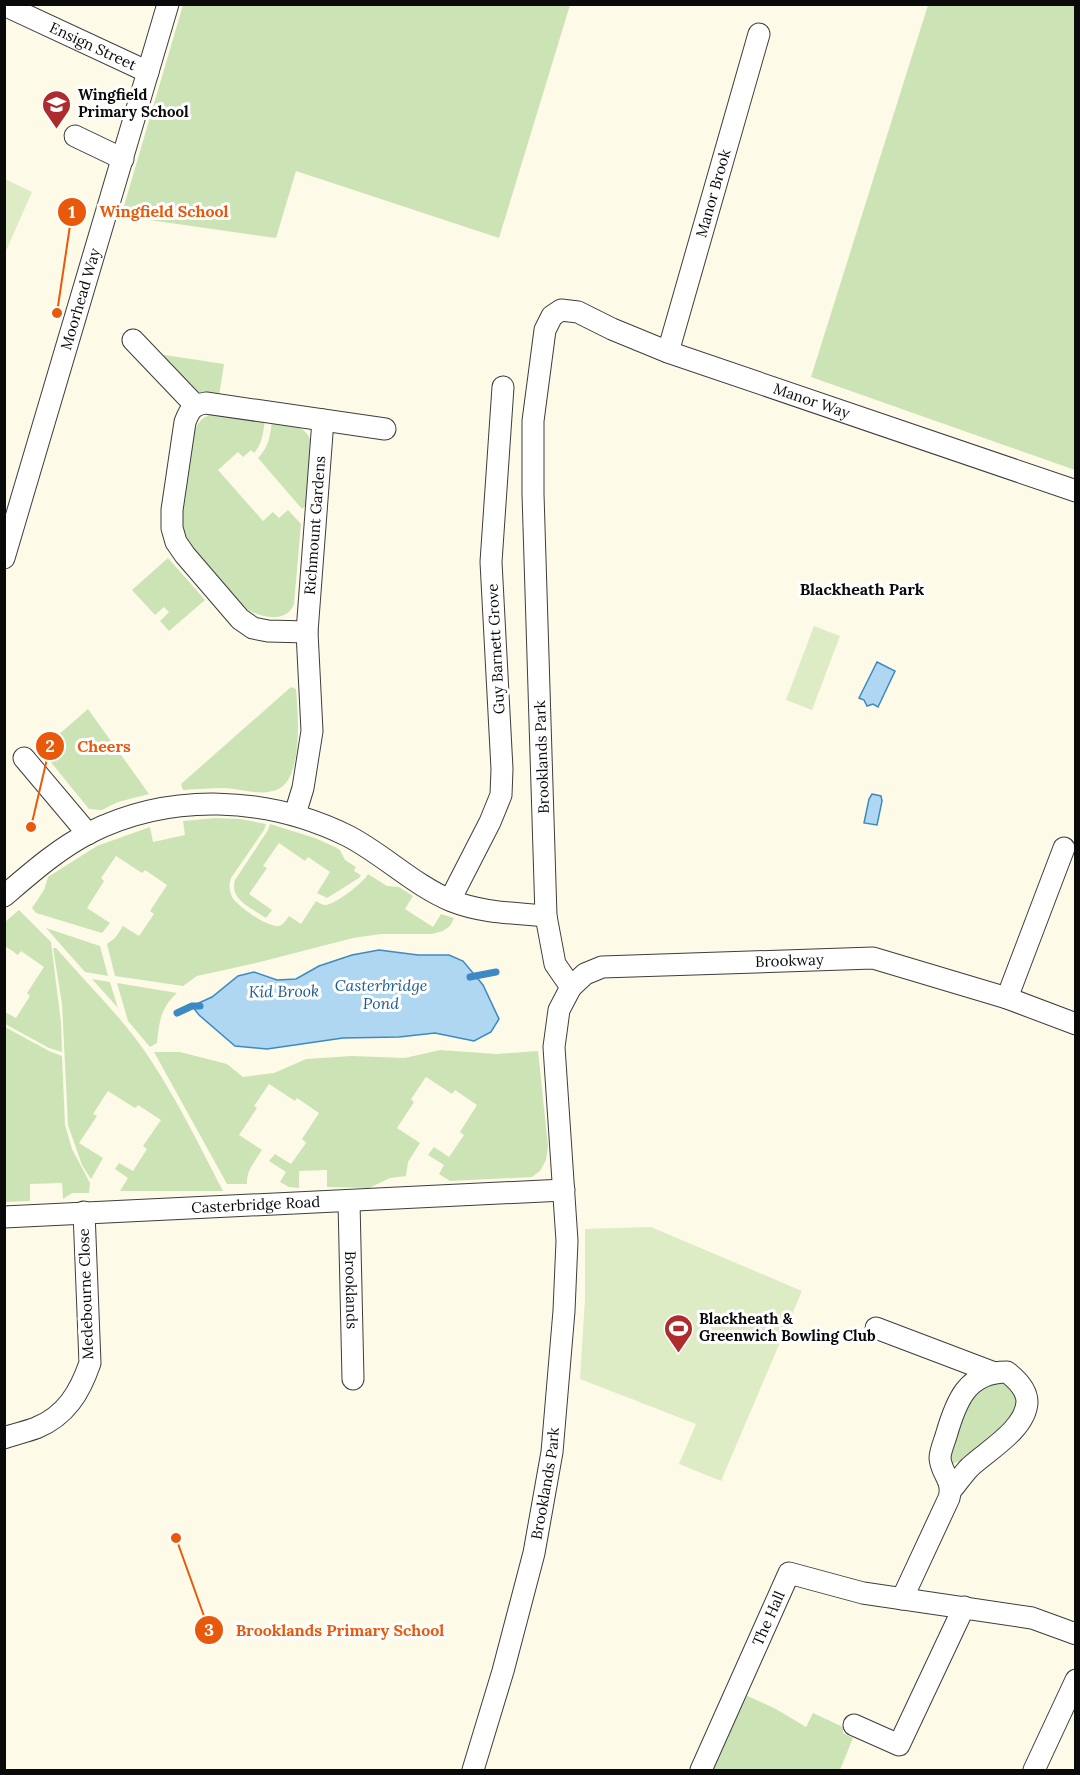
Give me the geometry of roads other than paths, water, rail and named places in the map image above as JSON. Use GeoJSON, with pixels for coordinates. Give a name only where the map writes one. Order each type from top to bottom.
{"type":"FeatureCollection","features":[{"type":"Feature","properties":{"kind":"street","name":"Moorhead Way"},"geometry":{"type":"LineString","coordinates":[[4,558],[168,4]]}},
{"type":"Feature","properties":{"kind":"street","name":"Ensign Street"},"geometry":{"type":"LineString","coordinates":[[4,5],[148,72]]}},
{"type":"Feature","properties":{"kind":"street","name":"Manor Brook"},"geometry":{"type":"LineString","coordinates":[[668,352],[759,34]]}},
{"type":"Feature","properties":{"kind":"street"},"geometry":{"type":"LineString","coordinates":[[75,136],[123,159]]}},
{"type":"Feature","properties":{"kind":"street","name":"Manor Way"},"geometry":{"type":"LineString","coordinates":[[552,316],[561,310],[578,312],[612,330],[668,352],[1076,490]]}},
{"type":"Feature","properties":{"kind":"street","name":"Brooklands Park"},"geometry":{"type":"LineString","coordinates":[[473,1770],[503,1671],[534,1553],[552,1452],[565,1299],[567,1241],[554,1047],[560,1010],[572,987],[555,964],[546,916],[534,506],[533,421],[545,330],[552,316]]}},
{"type":"Feature","properties":{"kind":"street"},"geometry":{"type":"LineString","coordinates":[[133,340],[195,405]]}},
{"type":"Feature","properties":{"kind":"street","name":"Guy Barnett Grove"},"geometry":{"type":"LineString","coordinates":[[450,900],[490,822],[501,795],[502,769],[491,562],[503,387]]}},
{"type":"Feature","properties":{"kind":"street"},"geometry":{"type":"LineString","coordinates":[[307,632],[268,631],[253,628],[240,619],[176,542],[172,528],[172,510],[185,422],[195,405],[214,404],[386,429]]}},
{"type":"Feature","properties":{"kind":"street","name":"Richmount Gardens"},"geometry":{"type":"LineString","coordinates":[[295,814],[303,788],[312,731],[307,632],[323,420]]}},
{"type":"Feature","properties":{"kind":"street"},"geometry":{"type":"LineString","coordinates":[[24,758],[88,834]]}},
{"type":"Feature","properties":{"kind":"street"},"geometry":{"type":"LineString","coordinates":[[4,896],[58,852],[88,834],[135,815],[178,806],[236,804],[295,814],[350,837],[450,900],[474,908],[546,916]]}},
{"type":"Feature","properties":{"kind":"street"},"geometry":{"type":"LineString","coordinates":[[1007,998],[1064,848]]}},
{"type":"Feature","properties":{"kind":"street","name":"Brookway"},"geometry":{"type":"LineString","coordinates":[[572,987],[585,974],[602,967],[873,958],[1007,998],[1076,1024]]}},
{"type":"Feature","properties":{"kind":"street","name":"Casterbridge Road"},"geometry":{"type":"LineString","coordinates":[[4,1217],[564,1190]]}},
{"type":"Feature","properties":{"kind":"street","name":"Brooklands"},"geometry":{"type":"LineString","coordinates":[[349,1202],[353,1379]]}},
{"type":"Feature","properties":{"kind":"street","name":"Medebourne Close"},"geometry":{"type":"LineString","coordinates":[[4,1438],[36,1428],[56,1418],[70,1404],[82,1386],[90,1363],[84,1212]]}},
{"type":"Feature","properties":{"kind":"street"},"geometry":{"type":"LineString","coordinates":[[876,1328],[992,1372],[1008,1372],[1020,1383],[1027,1401],[1021,1421],[970,1467],[952,1489],[942,1516],[902,1599]]}},
{"type":"Feature","properties":{"kind":"street"},"geometry":{"type":"LineString","coordinates":[[952,1489],[940,1458],[950,1423],[965,1389],[974,1380],[992,1372]]}},
{"type":"Feature","properties":{"kind":"street","name":"The Hall"},"geometry":{"type":"LineString","coordinates":[[701,1770],[789,1573],[863,1593],[1032,1618],[1076,1634]]}},
{"type":"Feature","properties":{"kind":"street"},"geometry":{"type":"LineString","coordinates":[[854,1725],[899,1745],[964,1607]]}},
{"type":"Feature","properties":{"kind":"street"},"geometry":{"type":"LineString","coordinates":[[1034,1770],[1076,1680]]}},
{"type":"Feature","properties":{"kind":"water"},"geometry":{"type":"Polygon","coordinates":[[[877,662],[895,671],[878,707],[873,704],[867,706],[864,700],[859,698],[877,662]]]}},
{"type":"Feature","properties":{"kind":"water"},"geometry":{"type":"Polygon","coordinates":[[[872,794],[881,796],[882,801],[877,825],[864,823],[872,794]]]}},
{"type":"Feature","properties":{"kind":"water","name":"Casterbridge Pond"},"geometry":{"type":"Polygon","coordinates":[[[379,950],[418,955],[449,955],[463,961],[483,985],[499,1019],[491,1032],[474,1041],[435,1033],[399,1037],[343,1038],[267,1049],[235,1046],[199,1015],[192,1006],[212,997],[238,976],[254,972],[277,980],[296,979],[319,966],[352,955],[379,950]]]}},
{"type":"Feature","properties":{"kind":"waterway","name":"Kid Brook"},"geometry":{"type":"LineString","coordinates":[[470,977],[496,972]]}},
{"type":"Feature","properties":{"kind":"waterway","name":"Kid Brook"},"geometry":{"type":"LineString","coordinates":[[177,1013],[192,1006],[200,1006]]}},
{"type":"Feature","properties":{"kind":"place","name":"Wingfield Primary School"},"geometry":{"type":"Point","coordinates":[57,130]}},
{"type":"Feature","properties":{"kind":"place","name":"Wingfield School"},"geometry":{"type":"Point","coordinates":[57,313]}},
{"type":"Feature","properties":{"kind":"place","name":"Cheers"},"geometry":{"type":"Point","coordinates":[31,827]}},
{"type":"Feature","properties":{"kind":"place","name":"Blackheath & Greenwich Bowling Club"},"geometry":{"type":"Point","coordinates":[678,1354]}},
{"type":"Feature","properties":{"kind":"place","name":"Brooklands Primary School"},"geometry":{"type":"Point","coordinates":[176,1538]}},
{"type":"Feature","properties":{"kind":"district","name":"Blackheath Park"},"geometry":{"type":"Point","coordinates":[862,589]}}]}
